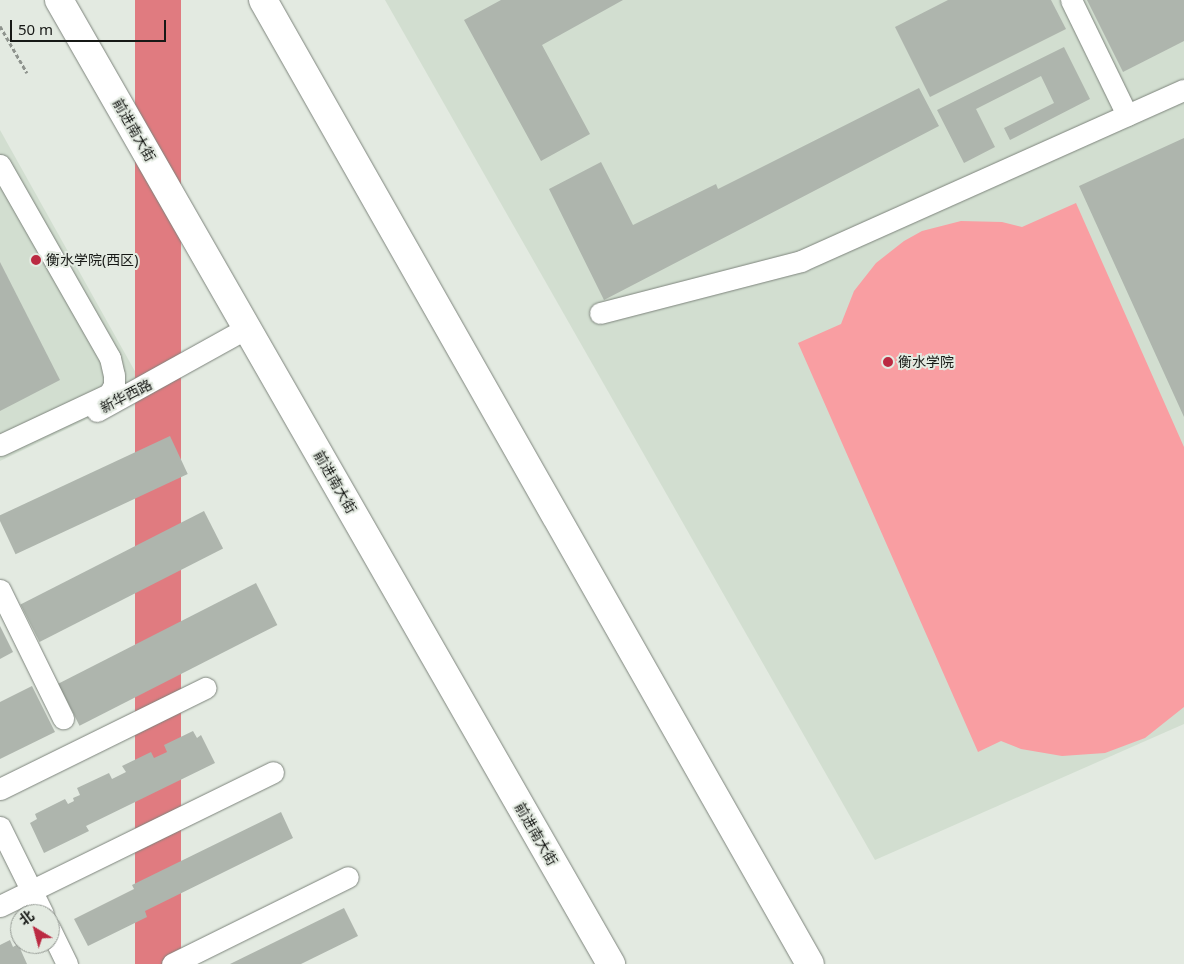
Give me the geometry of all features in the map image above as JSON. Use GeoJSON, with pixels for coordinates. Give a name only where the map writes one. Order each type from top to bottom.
{"type":"FeatureCollection","features":[{"type":"Feature","properties":{"kind":"main road","name":"前进南大街"},"geometry":{"type":"LineString","coordinates":[[59,0],[610,964]]}},
{"type":"Feature","properties":{"kind":"main road"},"geometry":{"type":"LineString","coordinates":[[263,0],[810,964]]}},
{"type":"Feature","properties":{"kind":"street"},"geometry":{"type":"LineString","coordinates":[[1071,0],[1127,115]]}},
{"type":"Feature","properties":{"kind":"street"},"geometry":{"type":"LineString","coordinates":[[600,313],[801,261],[1184,90]]}},
{"type":"Feature","properties":{"kind":"street"},"geometry":{"type":"LineString","coordinates":[[0,166],[110,358],[114,375],[114,385],[109,394],[0,445]]}},
{"type":"Feature","properties":{"kind":"street","name":"新华西路"},"geometry":{"type":"LineString","coordinates":[[0,457],[130,396],[247,328]]}},
{"type":"Feature","properties":{"kind":"street"},"geometry":{"type":"LineString","coordinates":[[0,590],[63,718]]}},
{"type":"Feature","properties":{"kind":"street"},"geometry":{"type":"LineString","coordinates":[[0,789],[205,688]]}},
{"type":"Feature","properties":{"kind":"street"},"geometry":{"type":"LineString","coordinates":[[0,906],[273,772]]}},
{"type":"Feature","properties":{"kind":"street"},"geometry":{"type":"LineString","coordinates":[[0,827],[37,904]]}},
{"type":"Feature","properties":{"kind":"street"},"geometry":{"type":"LineString","coordinates":[[172,964],[348,877]]}},
{"type":"Feature","properties":{"kind":"street"},"geometry":{"type":"LineString","coordinates":[[60,950],[67,964]]}},
{"type":"Feature","properties":{"kind":"path"},"geometry":{"type":"LineString","coordinates":[[0,26],[27,73]]}},
{"type":"Feature","properties":{"kind":"shaded area"},"geometry":{"type":"Polygon","coordinates":[[[135,0],[181,0],[181,964],[135,964],[135,0]]]}},
{"type":"Feature","properties":{"kind":"shaded area","name":"衡水学院"},"geometry":{"type":"Polygon","coordinates":[[[385,0],[1184,0],[1184,724],[875,860],[385,0]]]}},
{"type":"Feature","properties":{"kind":"shaded area","name":"衡水学院(西区)"},"geometry":{"type":"Polygon","coordinates":[[[0,130],[146,391],[0,461],[0,130]]]}},
{"type":"Feature","properties":{"kind":"shaded area"},"geometry":{"type":"Polygon","coordinates":[[[1076,203],[1184,447],[1184,707],[1145,738],[1105,753],[1062,756],[1021,749],[1001,741],[978,752],[798,343],[841,324],[854,291],[876,263],[904,241],[922,231],[961,221],[1002,222],[1022,227],[1076,203]]]}},
{"type":"Feature","properties":{"kind":"building"},"geometry":{"type":"Polygon","coordinates":[[[501,0],[623,0],[542,45],[590,134],[541,161],[464,20],[501,0]]]}},
{"type":"Feature","properties":{"kind":"building"},"geometry":{"type":"Polygon","coordinates":[[[948,0],[1051,0],[1066,29],[930,97],[895,27],[948,0]]]}},
{"type":"Feature","properties":{"kind":"building"},"geometry":{"type":"Polygon","coordinates":[[[1087,0],[1184,0],[1184,41],[1123,72],[1087,0]]]}},
{"type":"Feature","properties":{"kind":"building"},"geometry":{"type":"Polygon","coordinates":[[[1064,47],[1090,99],[1010,140],[1004,128],[1054,103],[1041,76],[976,109],[995,147],[964,163],[937,110],[1064,47]]]}},
{"type":"Feature","properties":{"kind":"building"},"geometry":{"type":"Polygon","coordinates":[[[919,88],[939,126],[604,300],[549,189],[601,162],[633,225],[716,184],[718,189],[919,88]]]}},
{"type":"Feature","properties":{"kind":"building"},"geometry":{"type":"Polygon","coordinates":[[[1184,138],[1184,417],[1079,186],[1184,138]]]}},
{"type":"Feature","properties":{"kind":"building"},"geometry":{"type":"Polygon","coordinates":[[[0,262],[60,380],[0,411],[0,262]]]}},
{"type":"Feature","properties":{"kind":"building"},"geometry":{"type":"Polygon","coordinates":[[[170,436],[188,474],[16,554],[0,521],[0,515],[170,436]]]}},
{"type":"Feature","properties":{"kind":"building"},"geometry":{"type":"Polygon","coordinates":[[[204,511],[223,548],[40,642],[20,605],[204,511]]]}},
{"type":"Feature","properties":{"kind":"building"},"geometry":{"type":"Polygon","coordinates":[[[256,583],[277,625],[80,726],[58,684],[256,583]]]}},
{"type":"Feature","properties":{"kind":"building"},"geometry":{"type":"Polygon","coordinates":[[[0,626],[13,652],[0,659],[0,626]]]}},
{"type":"Feature","properties":{"kind":"building"},"geometry":{"type":"Polygon","coordinates":[[[32,686],[55,732],[0,759],[0,702],[32,686]]]}},
{"type":"Feature","properties":{"kind":"building"},"geometry":{"type":"Polygon","coordinates":[[[193,731],[197,738],[201,735],[215,763],[86,826],[89,831],[44,853],[30,823],[37,819],[35,814],[65,799],[68,804],[74,801],[73,798],[80,795],[77,788],[109,773],[112,779],[126,772],[122,766],[151,752],[154,758],[167,752],[164,745],[193,731]]]}},
{"type":"Feature","properties":{"kind":"building"},"geometry":{"type":"Polygon","coordinates":[[[281,812],[293,838],[145,911],[147,917],[88,946],[74,919],[134,889],[132,885],[281,812]]]}},
{"type":"Feature","properties":{"kind":"building"},"geometry":{"type":"Polygon","coordinates":[[[344,908],[358,936],[301,964],[230,964],[344,908]]]}},
{"type":"Feature","properties":{"kind":"building"},"geometry":{"type":"Polygon","coordinates":[[[10,940],[10,954],[22,954],[27,964],[0,964],[0,945],[10,940]]]}},
{"type":"Feature","properties":{"kind":"place","name":"衡水学院(西区)"},"geometry":{"type":"Point","coordinates":[36,260]}},
{"type":"Feature","properties":{"kind":"place","name":"衡水学院"},"geometry":{"type":"Point","coordinates":[888,362]}}]}
